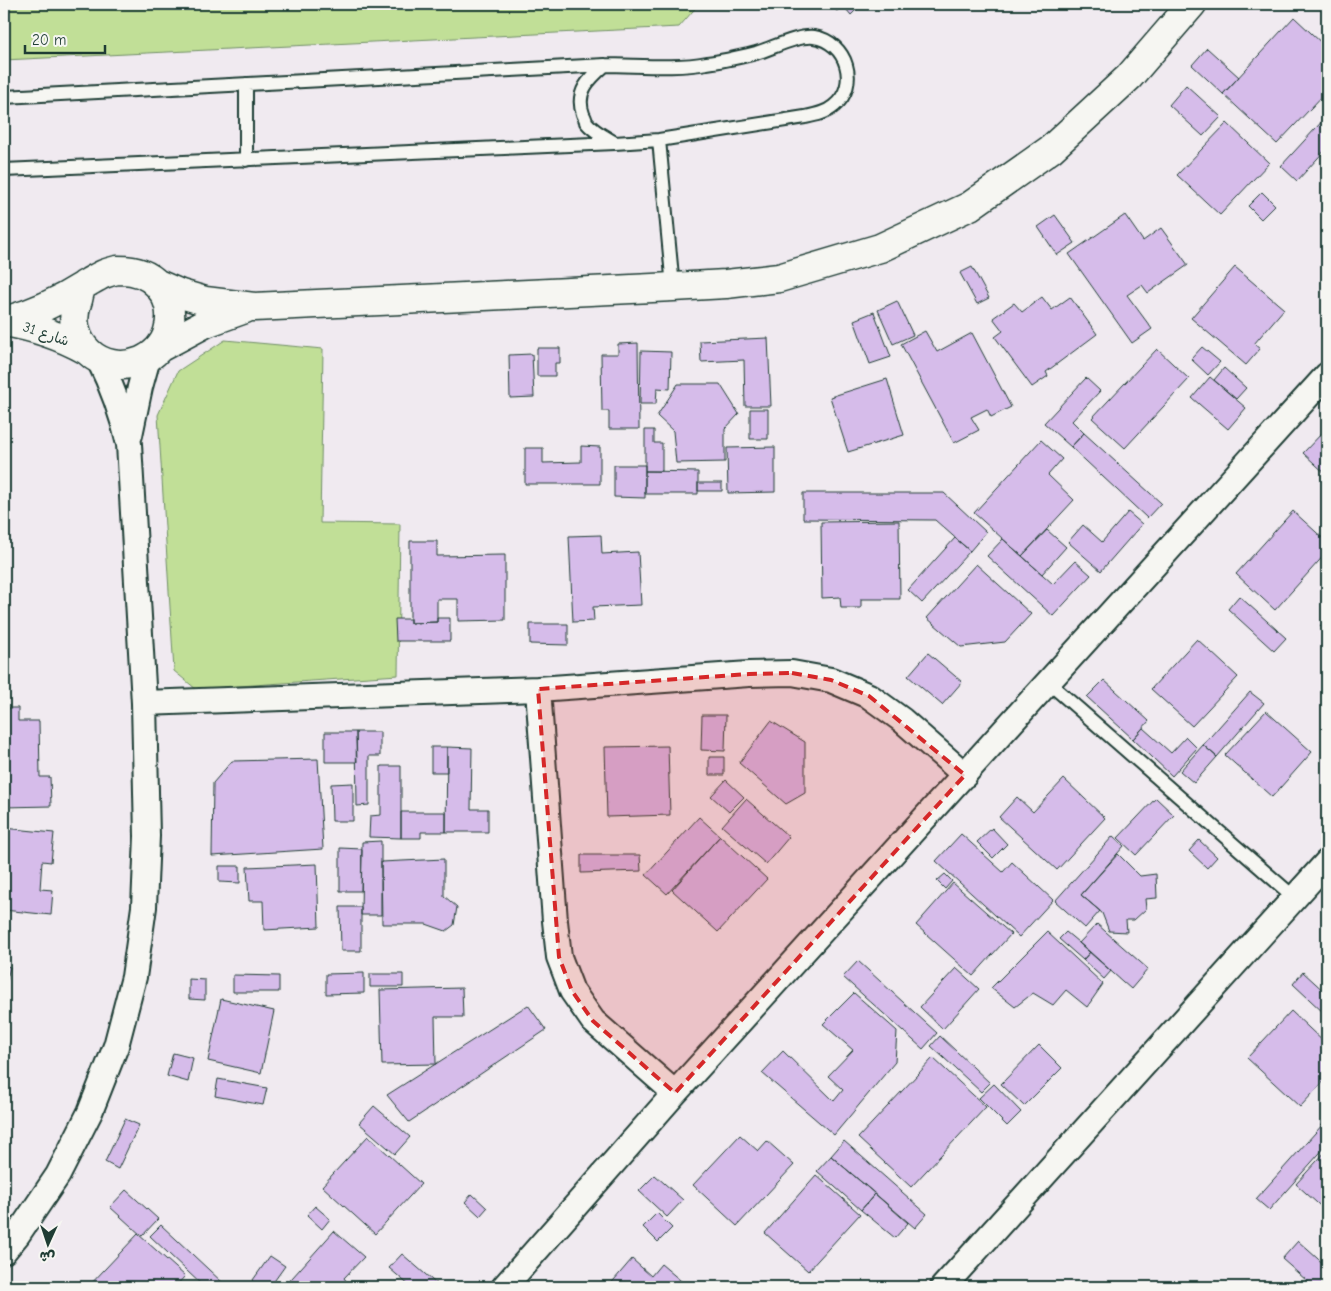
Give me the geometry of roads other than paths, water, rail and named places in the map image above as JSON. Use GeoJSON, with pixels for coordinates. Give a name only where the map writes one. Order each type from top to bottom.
{"type":"FeatureCollection","features":[{"type":"Feature","properties":{"kind":"street"},"geometry":{"type":"LineString","coordinates":[[4,1251],[18,1234],[58,1175],[90,1112],[116,1046],[134,977],[144,907],[147,836],[144,703],[129,444],[122,415],[112,388],[93,355],[78,338],[74,323],[75,308],[83,286],[102,273],[117,270],[132,271],[181,294],[204,301],[254,306],[673,287],[779,278],[880,248],[970,206],[1051,149],[1129,77],[1192,4]]}},
{"type":"Feature","properties":{"kind":"street"},"geometry":{"type":"LineString","coordinates":[[129,444],[140,387],[154,353],[168,332],[171,316],[167,299],[158,284]]}},
{"type":"Feature","properties":{"kind":"street","name":"شارع 31"},"geometry":{"type":"LineString","coordinates":[[4,322],[44,308],[83,286]]}},
{"type":"Feature","properties":{"kind":"street"},"geometry":{"type":"LineString","coordinates":[[93,355],[116,366],[132,365],[206,324],[254,306]]}},
{"type":"Feature","properties":{"kind":"street","name":"شارع 31"},"geometry":{"type":"LineString","coordinates":[[4,322],[46,331],[67,340],[93,355]]}},
{"type":"Feature","properties":{"kind":"street"},"geometry":{"type":"LineString","coordinates":[[504,1287],[674,1094],[1327,375]]}},
{"type":"Feature","properties":{"kind":"street"},"geometry":{"type":"LineString","coordinates":[[144,703],[538,689],[749,674],[792,674],[831,680],[869,696],[902,720],[965,775]]}},
{"type":"Feature","properties":{"kind":"street"},"geometry":{"type":"LineString","coordinates":[[538,689],[555,921],[560,957],[572,991],[593,1021],[674,1094]]}},
{"type":"Feature","properties":{"kind":"street"},"geometry":{"type":"LineString","coordinates":[[943,1287],[1327,862]]}},
{"type":"Feature","properties":{"kind":"lane"},"geometry":{"type":"LineString","coordinates":[[4,97],[605,65],[680,66],[705,64],[755,53],[802,37],[826,40],[836,47],[844,57],[848,68],[848,81],[844,95],[834,106],[820,113],[659,140],[4,170]]}},
{"type":"Feature","properties":{"kind":"lane"},"geometry":{"type":"LineString","coordinates":[[605,65],[592,76],[582,90],[580,106],[586,121],[614,143]]}},
{"type":"Feature","properties":{"kind":"lane"},"geometry":{"type":"LineString","coordinates":[[246,84],[246,160]]}},
{"type":"Feature","properties":{"kind":"lane"},"geometry":{"type":"LineString","coordinates":[[659,140],[673,287]]}},
{"type":"Feature","properties":{"kind":"lane"},"geometry":{"type":"LineString","coordinates":[[1049,683],[1295,898]]}}]}
